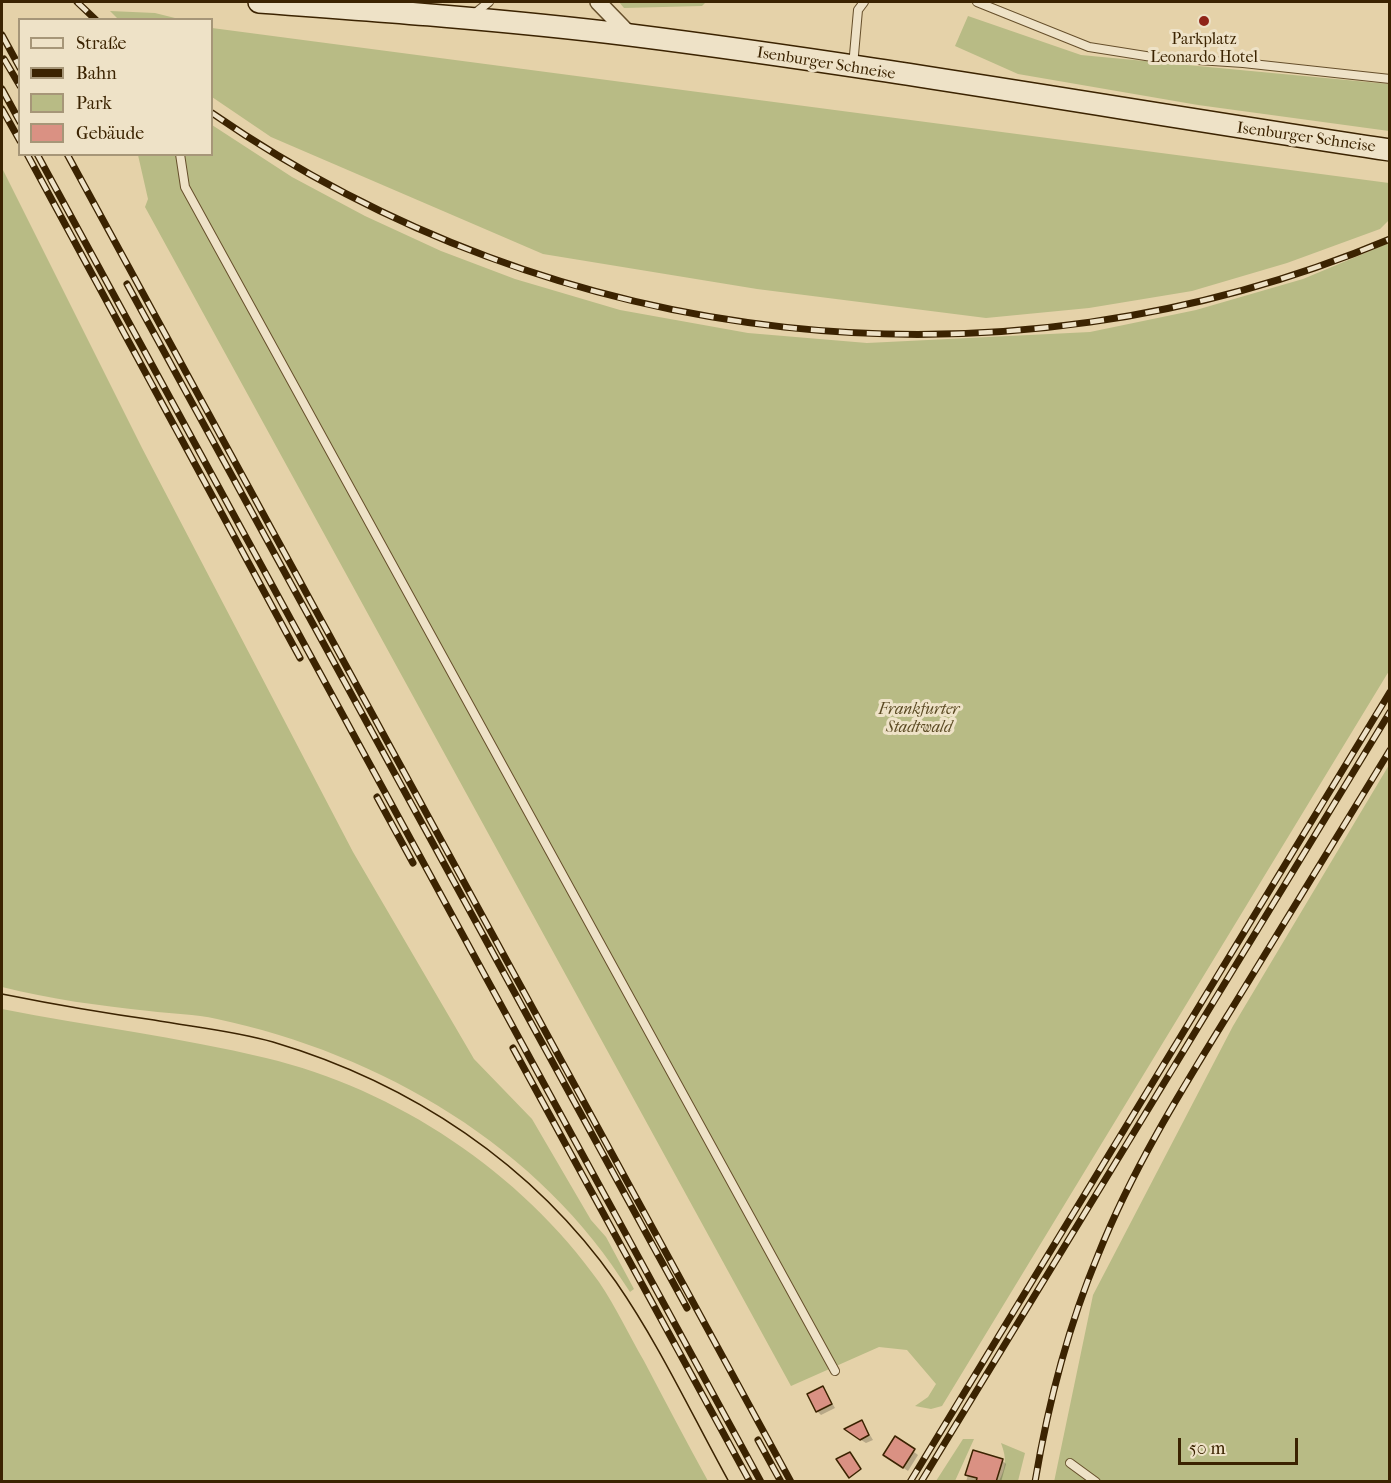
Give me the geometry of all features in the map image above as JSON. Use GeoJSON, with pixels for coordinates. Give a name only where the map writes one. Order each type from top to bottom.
{"type":"FeatureCollection","features":[{"type":"Feature","properties":{"kind":"main road","name":"Isenburger Schneise"},"geometry":{"type":"LineString","coordinates":[[259,2],[471,17],[631,36],[1389,150]]}},
{"type":"Feature","properties":{"kind":"street"},"geometry":{"type":"LineString","coordinates":[[598,2],[631,36]]}},
{"type":"Feature","properties":{"kind":"lane"},"geometry":{"type":"LineString","coordinates":[[471,17],[489,2]]}},
{"type":"Feature","properties":{"kind":"lane"},"geometry":{"type":"LineString","coordinates":[[853,68],[858,10],[864,2]]}},
{"type":"Feature","properties":{"kind":"lane"},"geometry":{"type":"LineString","coordinates":[[977,2],[1089,47],[1152,57],[1243,63],[1389,79]]}},
{"type":"Feature","properties":{"kind":"lane"},"geometry":{"type":"LineString","coordinates":[[180,156],[185,187],[835,1371]]}},
{"type":"Feature","properties":{"kind":"lane"},"geometry":{"type":"LineString","coordinates":[[1070,1463],[1096,1482]]}},
{"type":"Feature","properties":{"kind":"green space"},"geometry":{"type":"Polygon","coordinates":[[[619,2],[706,2],[702,6],[624,8],[619,2]]]}},
{"type":"Feature","properties":{"kind":"green space"},"geometry":{"type":"Polygon","coordinates":[[[110,11],[155,13],[175,18],[117,18],[110,11]]]}},
{"type":"Feature","properties":{"kind":"green space"},"geometry":{"type":"Polygon","coordinates":[[[968,16],[1081,55],[1389,84],[1389,131],[1198,105],[1018,74],[955,46],[968,16]]]}},
{"type":"Feature","properties":{"kind":"green space"},"geometry":{"type":"Polygon","coordinates":[[[213,28],[1389,183],[1389,220],[1380,229],[1287,263],[1192,291],[1089,308],[986,318],[757,289],[543,254],[271,137],[213,98],[213,28]]]}},
{"type":"Feature","properties":{"kind":"green space","name":"Frankfurter Stadtwald"},"geometry":{"type":"Polygon","coordinates":[[[213,126],[292,177],[365,216],[441,251],[515,279],[620,310],[748,333],[867,343],[1090,332],[1196,310],[1303,279],[1389,243],[1389,671],[942,1406],[931,1409],[915,1406],[928,1397],[936,1384],[907,1350],[879,1347],[791,1386],[145,207],[148,199],[138,156],[213,156],[213,126]]]}},
{"type":"Feature","properties":{"kind":"green space"},"geometry":{"type":"Polygon","coordinates":[[[2,168],[142,448],[353,852],[474,1059],[532,1119],[591,1220],[606,1237],[634,1289],[630,1292],[593,1240],[551,1193],[503,1151],[451,1114],[396,1082],[338,1056],[278,1035],[217,1019],[75,1002],[2,987],[2,168]]]}},
{"type":"Feature","properties":{"kind":"green space"},"geometry":{"type":"Polygon","coordinates":[[[1389,765],[1389,1481],[1054,1482],[1093,1295],[1233,1026],[1389,765]]]}},
{"type":"Feature","properties":{"kind":"green space"},"geometry":{"type":"Polygon","coordinates":[[[2,1009],[266,1058],[314,1072],[362,1091],[408,1113],[452,1140],[494,1171],[532,1205],[568,1242],[599,1282],[708,1481],[2,1481],[2,1009]]]}},
{"type":"Feature","properties":{"kind":"green space"},"geometry":{"type":"Polygon","coordinates":[[[963,1439],[974,1439],[955,1481],[936,1481],[963,1439]]]}},
{"type":"Feature","properties":{"kind":"green space"},"geometry":{"type":"Polygon","coordinates":[[[1001,1443],[1025,1453],[1018,1481],[999,1481],[1005,1463],[1001,1443]]]}},
{"type":"Feature","properties":{"kind":"building"},"geometry":{"type":"Polygon","coordinates":[[[823,1386],[832,1404],[816,1412],[807,1394],[823,1386]]]}},
{"type":"Feature","properties":{"kind":"building"},"geometry":{"type":"Polygon","coordinates":[[[862,1420],[869,1435],[860,1440],[844,1429],[862,1420]]]}},
{"type":"Feature","properties":{"kind":"building"},"geometry":{"type":"Polygon","coordinates":[[[895,1436],[915,1449],[903,1468],[883,1455],[895,1436]]]}},
{"type":"Feature","properties":{"kind":"building"},"geometry":{"type":"Polygon","coordinates":[[[973,1450],[1003,1459],[996,1482],[976,1482],[977,1478],[965,1475],[973,1450]]]}},
{"type":"Feature","properties":{"kind":"building"},"geometry":{"type":"Polygon","coordinates":[[[850,1452],[861,1469],[849,1478],[836,1459],[850,1452]]]}},
{"type":"Feature","properties":{"kind":"tram line"},"geometry":{"type":"LineString","coordinates":[[2,994],[229,1032],[273,1042],[324,1059],[373,1080],[465,1133],[547,1200],[583,1239],[616,1282],[661,1355],[729,1482]]}},
{"type":"Feature","properties":{"kind":"railway"},"geometry":{"type":"LineString","coordinates":[[77,2],[94,18]]}},
{"type":"Feature","properties":{"kind":"railway"},"geometry":{"type":"LineString","coordinates":[[2,35],[18,64]]}},
{"type":"Feature","properties":{"kind":"railway"},"geometry":{"type":"LineString","coordinates":[[4,59],[18,83]]}},
{"type":"Feature","properties":{"kind":"railway"},"geometry":{"type":"LineString","coordinates":[[2,89],[18,118]]}},
{"type":"Feature","properties":{"kind":"railway"},"geometry":{"type":"LineString","coordinates":[[2,109],[18,137]]}},
{"type":"Feature","properties":{"kind":"railway"},"geometry":{"type":"LineString","coordinates":[[213,114],[346,194],[487,257],[634,301],[784,327],[937,334],[1090,322],[1242,290],[1390,239]]}},
{"type":"Feature","properties":{"kind":"railway"},"geometry":{"type":"LineString","coordinates":[[28,156],[300,658]]}},
{"type":"Feature","properties":{"kind":"railway"},"geometry":{"type":"LineString","coordinates":[[38,156],[761,1482]]}},
{"type":"Feature","properties":{"kind":"railway"},"geometry":{"type":"LineString","coordinates":[[68,156],[791,1482]]}},
{"type":"Feature","properties":{"kind":"railway"},"geometry":{"type":"LineString","coordinates":[[127,284],[687,1308]]}},
{"type":"Feature","properties":{"kind":"railway"},"geometry":{"type":"LineString","coordinates":[[910,1482],[1390,692]]}},
{"type":"Feature","properties":{"kind":"railway"},"geometry":{"type":"LineString","coordinates":[[921,1482],[1390,712]]}},
{"type":"Feature","properties":{"kind":"railway"},"geometry":{"type":"LineString","coordinates":[[1035,1482],[1046,1424],[1068,1338],[1087,1282],[1127,1190],[1178,1096],[1390,750]]}},
{"type":"Feature","properties":{"kind":"railway"},"geometry":{"type":"LineString","coordinates":[[377,797],[413,863]]}},
{"type":"Feature","properties":{"kind":"railway"},"geometry":{"type":"LineString","coordinates":[[513,1048],[750,1482]]}},
{"type":"Feature","properties":{"kind":"railway"},"geometry":{"type":"LineString","coordinates":[[758,1440],[781,1482]]}},
{"type":"Feature","properties":{"kind":"place","name":"Parkplatz Leonardo Hotel"},"geometry":{"type":"Point","coordinates":[1204,21]}}]}
